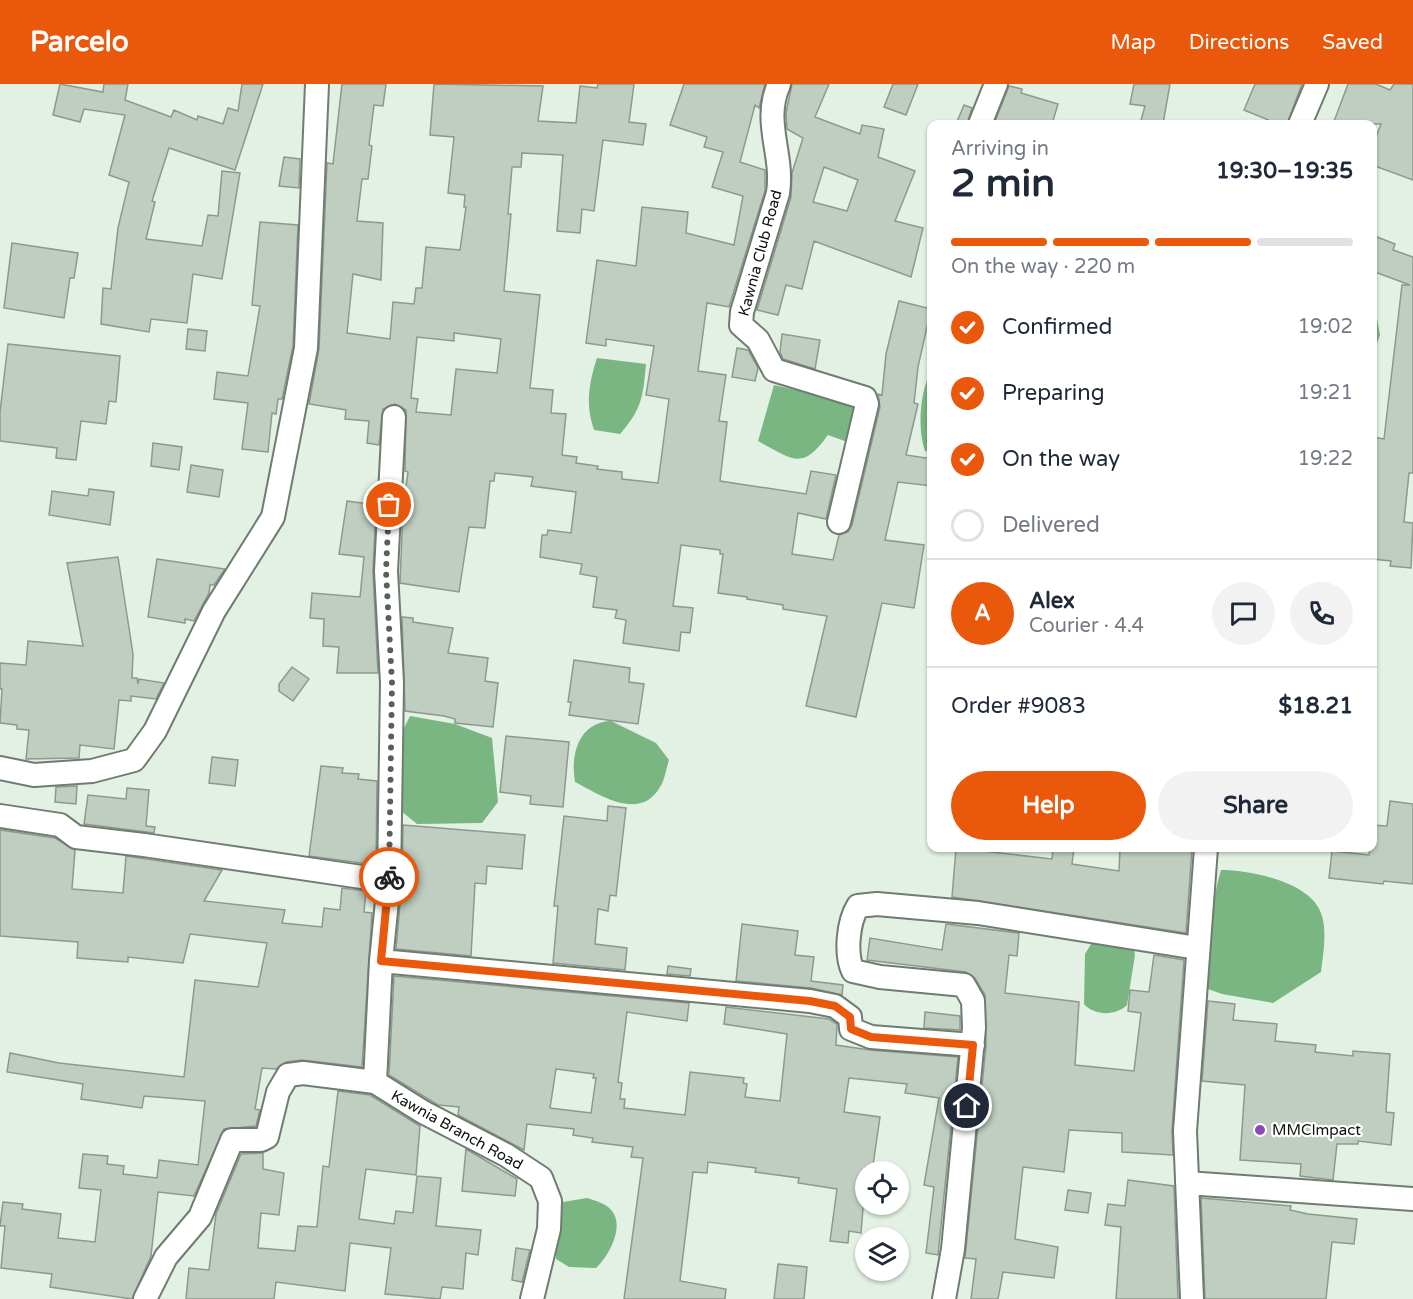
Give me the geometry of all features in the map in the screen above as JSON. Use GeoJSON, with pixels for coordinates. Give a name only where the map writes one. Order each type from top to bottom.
{"type":"FeatureCollection","features":[{"type":"Feature","properties":{"kind":"street"},"geometry":{"type":"LineString","coordinates":[[0,768],[34,775],[92,771],[134,760],[155,731],[213,611],[273,517],[306,348],[317,84]]}},
{"type":"Feature","properties":{"kind":"street","name":"Kawnia Club Road"},"geometry":{"type":"LineString","coordinates":[[779,84],[772,99],[770,117],[781,173],[778,193],[742,312],[741,325],[758,340],[774,370],[865,398],[867,405],[839,522]]}},
{"type":"Feature","properties":{"kind":"street"},"geometry":{"type":"LineString","coordinates":[[982,120],[996,84]]}},
{"type":"Feature","properties":{"kind":"street"},"geometry":{"type":"LineString","coordinates":[[1302,120],[1317,84]]}},
{"type":"Feature","properties":{"kind":"street","name":"Kawnia Branch Road"},"geometry":{"type":"LineString","coordinates":[[394,417],[386,571],[392,683],[389,881],[381,961],[375,1082],[423,1112],[506,1155],[541,1178],[550,1201],[549,1229],[532,1299]]}},
{"type":"Feature","properties":{"kind":"street"},"geometry":{"type":"LineString","coordinates":[[0,816],[60,825],[76,837],[144,844],[389,881]]}},
{"type":"Feature","properties":{"kind":"street"},"geometry":{"type":"LineString","coordinates":[[1192,1299],[1185,1131],[1206,852]]}},
{"type":"Feature","properties":{"kind":"street"},"geometry":{"type":"LineString","coordinates":[[944,1299],[953,1249],[973,1045],[973,1001],[964,986],[880,977],[853,971],[849,964],[850,926],[852,916],[858,906],[877,904],[978,914],[1197,948]]}},
{"type":"Feature","properties":{"kind":"street"},"geometry":{"type":"LineString","coordinates":[[381,961],[810,1001],[835,1006],[850,1017],[851,1029],[871,1037],[973,1045]]}},
{"type":"Feature","properties":{"kind":"street"},"geometry":{"type":"LineString","coordinates":[[145,1299],[166,1257],[200,1217],[232,1140],[261,1140],[267,1137],[278,1092],[288,1076],[303,1073],[375,1082]]}},
{"type":"Feature","properties":{"kind":"street"},"geometry":{"type":"LineString","coordinates":[[1187,1183],[1413,1199]]}},
{"type":"Feature","properties":{"kind":"shaded area"},"geometry":{"type":"Polygon","coordinates":[[[1377,319],[1380,335],[1377,344],[1377,319]]]}},
{"type":"Feature","properties":{"kind":"shaded area"},"geometry":{"type":"Polygon","coordinates":[[[597,358],[646,364],[640,402],[633,417],[620,434],[594,430],[589,394],[597,358]]]}},
{"type":"Feature","properties":{"kind":"shaded area"},"geometry":{"type":"Polygon","coordinates":[[[927,380],[927,451],[925,451],[920,421],[927,380]]]}},
{"type":"Feature","properties":{"kind":"shaded area"},"geometry":{"type":"Polygon","coordinates":[[[774,385],[865,406],[853,444],[828,435],[811,454],[797,459],[758,441],[774,385]]]}},
{"type":"Feature","properties":{"kind":"shaded area"},"geometry":{"type":"Polygon","coordinates":[[[410,716],[455,724],[492,738],[498,802],[482,823],[417,824],[395,806],[392,752],[410,716]]]}},
{"type":"Feature","properties":{"kind":"shaded area"},"geometry":{"type":"Polygon","coordinates":[[[611,721],[656,743],[669,760],[660,787],[652,797],[642,803],[619,803],[575,782],[574,761],[579,742],[591,727],[611,721]]]}},
{"type":"Feature","properties":{"kind":"shaded area"},"geometry":{"type":"Polygon","coordinates":[[[1221,870],[1246,872],[1275,879],[1301,890],[1311,898],[1318,907],[1323,922],[1321,972],[1273,1003],[1222,994],[1205,988],[1212,914],[1221,870]]]}},
{"type":"Feature","properties":{"kind":"shaded area"},"geometry":{"type":"Polygon","coordinates":[[[1094,939],[1133,944],[1135,955],[1127,1005],[1111,1013],[1093,1011],[1084,1004],[1085,954],[1094,939]]]}},
{"type":"Feature","properties":{"kind":"shaded area"},"geometry":{"type":"Polygon","coordinates":[[[587,1198],[610,1208],[616,1218],[616,1233],[610,1249],[596,1268],[569,1267],[556,1259],[556,1226],[563,1202],[587,1198]]]}},
{"type":"Feature","properties":{"kind":"building"},"geometry":{"type":"Polygon","coordinates":[[[60,84],[103,92],[104,84],[128,84],[125,100],[171,117],[174,110],[197,120],[198,116],[223,124],[228,108],[238,111],[242,84],[263,84],[235,170],[169,148],[152,201],[155,202],[146,239],[202,246],[208,215],[218,216],[222,171],[240,173],[222,279],[193,274],[187,323],[151,319],[149,332],[101,324],[103,288],[111,289],[118,228],[129,182],[109,175],[125,115],[84,109],[80,122],[53,115],[60,84]]]}},
{"type":"Feature","properties":{"kind":"building"},"geometry":{"type":"Polygon","coordinates":[[[342,84],[386,84],[383,106],[374,105],[368,179],[362,179],[357,221],[383,223],[381,280],[353,274],[347,333],[390,339],[393,302],[414,304],[416,288],[422,288],[426,247],[460,250],[466,207],[464,207],[465,195],[448,193],[454,137],[430,135],[434,84],[543,86],[538,121],[576,123],[580,86],[597,88],[598,84],[634,84],[629,122],[646,124],[643,145],[603,140],[594,211],[582,209],[580,233],[557,231],[563,155],[522,153],[521,167],[512,167],[508,214],[511,214],[504,291],[540,295],[530,388],[553,390],[551,413],[566,414],[562,455],[577,457],[576,463],[598,466],[597,469],[622,472],[622,479],[658,483],[669,399],[646,395],[654,346],[606,339],[606,346],[586,343],[597,260],[636,266],[642,207],[688,212],[686,233],[734,245],[743,196],[712,187],[723,152],[704,147],[707,137],[670,125],[684,84],[765,84],[759,108],[755,105],[740,162],[765,170],[765,191],[729,307],[707,303],[698,371],[726,375],[719,421],[727,422],[720,481],[806,494],[811,471],[836,475],[826,519],[798,513],[792,554],[833,560],[839,535],[848,532],[852,525],[880,407],[878,394],[882,395],[886,354],[899,301],[927,308],[927,327],[918,367],[914,403],[918,404],[906,455],[927,458],[927,485],[898,482],[885,540],[924,545],[914,608],[882,603],[856,717],[806,706],[827,616],[783,609],[783,605],[718,593],[723,554],[720,554],[720,550],[681,545],[673,606],[693,608],[690,633],[681,632],[679,651],[623,643],[626,620],[615,618],[617,610],[593,607],[597,577],[580,574],[582,564],[540,557],[542,535],[547,535],[548,530],[571,533],[576,492],[531,486],[533,477],[495,473],[494,481],[490,481],[485,528],[469,527],[459,592],[400,583],[403,509],[408,472],[405,471],[406,410],[395,404],[383,409],[379,445],[367,443],[369,421],[345,419],[346,410],[309,404],[319,349],[327,163],[333,164],[342,84]],[[454,333],[454,341],[417,337],[411,398],[418,399],[416,412],[451,415],[456,369],[497,373],[501,339],[454,333]]]}},
{"type":"Feature","properties":{"kind":"building"},"geometry":{"type":"Polygon","coordinates":[[[792,84],[829,84],[815,117],[860,134],[862,125],[884,129],[878,157],[915,171],[895,221],[923,228],[911,277],[814,241],[802,289],[786,285],[778,315],[757,310],[791,197],[792,173],[803,138],[787,129],[786,113],[792,84]],[[824,167],[813,202],[847,211],[858,180],[824,167]]]}},
{"type":"Feature","properties":{"kind":"building"},"geometry":{"type":"Polygon","coordinates":[[[893,84],[918,84],[906,115],[884,107],[893,84]]]}},
{"type":"Feature","properties":{"kind":"building"},"geometry":{"type":"Polygon","coordinates":[[[1134,84],[1170,84],[1164,120],[1141,120],[1145,106],[1130,104],[1134,84]]]}},
{"type":"Feature","properties":{"kind":"building"},"geometry":{"type":"Polygon","coordinates":[[[1255,84],[1302,84],[1288,120],[1268,120],[1244,110],[1255,84]]]}},
{"type":"Feature","properties":{"kind":"building"},"geometry":{"type":"Polygon","coordinates":[[[1348,84],[1376,84],[1390,90],[1394,84],[1413,84],[1413,180],[1377,167],[1377,134],[1381,124],[1377,124],[1377,120],[1334,120],[1348,84]]]}},
{"type":"Feature","properties":{"kind":"building"},"geometry":{"type":"Polygon","coordinates":[[[1009,86],[1022,89],[1021,93],[1058,104],[1053,120],[996,120],[1009,86]]]}},
{"type":"Feature","properties":{"kind":"building"},"geometry":{"type":"Polygon","coordinates":[[[964,105],[972,108],[968,120],[958,120],[964,105]]]}},
{"type":"Feature","properties":{"kind":"building"},"geometry":{"type":"Polygon","coordinates":[[[284,157],[300,159],[299,188],[279,186],[284,157]]]}},
{"type":"Feature","properties":{"kind":"building"},"geometry":{"type":"Polygon","coordinates":[[[260,222],[298,225],[293,346],[282,399],[278,399],[276,414],[272,413],[268,452],[242,449],[248,403],[214,399],[217,372],[248,376],[260,306],[252,305],[260,222]]]}},
{"type":"Feature","properties":{"kind":"building"},"geometry":{"type":"Polygon","coordinates":[[[1377,237],[1395,244],[1393,250],[1413,257],[1413,473],[1409,473],[1404,522],[1413,523],[1411,568],[1390,566],[1391,561],[1377,560],[1377,438],[1384,439],[1402,285],[1410,285],[1377,273],[1377,237]]]}},
{"type":"Feature","properties":{"kind":"building"},"geometry":{"type":"Polygon","coordinates":[[[12,243],[78,253],[74,278],[70,278],[64,318],[4,308],[12,243]]]}},
{"type":"Feature","properties":{"kind":"building"},"geometry":{"type":"Polygon","coordinates":[[[188,329],[207,331],[205,351],[186,349],[188,329]]]}},
{"type":"Feature","properties":{"kind":"building"},"geometry":{"type":"Polygon","coordinates":[[[782,334],[820,340],[815,369],[783,359],[780,352],[782,334]]]}},
{"type":"Feature","properties":{"kind":"building"},"geometry":{"type":"Polygon","coordinates":[[[8,344],[120,356],[116,402],[109,401],[106,424],[81,421],[76,460],[56,458],[57,448],[0,441],[0,412],[8,344]]]}},
{"type":"Feature","properties":{"kind":"building"},"geometry":{"type":"Polygon","coordinates":[[[737,348],[748,350],[758,368],[755,381],[732,377],[737,348]]]}},
{"type":"Feature","properties":{"kind":"building"},"geometry":{"type":"Polygon","coordinates":[[[153,443],[182,447],[179,470],[151,466],[153,443]]]}},
{"type":"Feature","properties":{"kind":"building"},"geometry":{"type":"Polygon","coordinates":[[[191,465],[223,470],[219,497],[187,492],[191,465]]]}},
{"type":"Feature","properties":{"kind":"building"},"geometry":{"type":"Polygon","coordinates":[[[89,489],[114,492],[110,525],[49,515],[52,491],[88,496],[89,489]]]}},
{"type":"Feature","properties":{"kind":"building"},"geometry":{"type":"Polygon","coordinates":[[[347,501],[376,505],[373,572],[378,673],[337,673],[339,647],[323,646],[324,619],[310,618],[312,593],[360,597],[364,557],[339,554],[347,501]]]}},
{"type":"Feature","properties":{"kind":"building"},"geometry":{"type":"Polygon","coordinates":[[[118,557],[133,654],[132,678],[137,678],[138,684],[139,679],[164,683],[156,699],[131,696],[131,701],[119,700],[114,749],[80,745],[79,758],[26,759],[29,730],[17,729],[17,725],[0,723],[2,689],[0,689],[0,663],[26,665],[28,641],[83,646],[67,563],[118,557]]]}},
{"type":"Feature","properties":{"kind":"building"},"geometry":{"type":"Polygon","coordinates":[[[157,559],[225,569],[214,585],[210,585],[209,593],[194,621],[185,619],[185,623],[148,617],[157,559]]]}},
{"type":"Feature","properties":{"kind":"building"},"geometry":{"type":"Polygon","coordinates":[[[402,617],[413,618],[413,622],[453,628],[448,653],[488,658],[485,681],[498,683],[493,727],[455,723],[455,719],[444,716],[405,711],[402,617]]]}},
{"type":"Feature","properties":{"kind":"building"},"geometry":{"type":"Polygon","coordinates":[[[574,660],[630,668],[629,682],[644,684],[638,724],[569,715],[571,702],[568,702],[574,660]]]}},
{"type":"Feature","properties":{"kind":"building"},"geometry":{"type":"Polygon","coordinates":[[[292,667],[309,679],[293,701],[279,691],[279,684],[292,667]]]}},
{"type":"Feature","properties":{"kind":"building"},"geometry":{"type":"Polygon","coordinates":[[[506,736],[569,742],[563,807],[530,804],[531,796],[500,792],[506,736]]]}},
{"type":"Feature","properties":{"kind":"building"},"geometry":{"type":"Polygon","coordinates":[[[212,757],[238,760],[235,786],[209,783],[212,757]]]}},
{"type":"Feature","properties":{"kind":"building"},"geometry":{"type":"Polygon","coordinates":[[[321,766],[343,768],[342,773],[359,774],[358,779],[377,781],[376,865],[309,856],[321,766]]]}},
{"type":"Feature","properties":{"kind":"building"},"geometry":{"type":"Polygon","coordinates":[[[77,786],[76,804],[55,802],[56,787],[77,786]]]}},
{"type":"Feature","properties":{"kind":"building"},"geometry":{"type":"Polygon","coordinates":[[[127,788],[149,790],[146,826],[155,827],[154,833],[84,824],[88,795],[126,799],[127,788]]]}},
{"type":"Feature","properties":{"kind":"building"},"geometry":{"type":"Polygon","coordinates":[[[1390,801],[1413,804],[1413,884],[1384,881],[1383,884],[1329,878],[1332,852],[1369,855],[1369,852],[1377,852],[1377,825],[1387,826],[1390,801]]]}},
{"type":"Feature","properties":{"kind":"building"},"geometry":{"type":"Polygon","coordinates":[[[608,806],[626,808],[616,896],[610,895],[608,911],[598,909],[595,944],[627,948],[625,970],[553,963],[558,906],[554,906],[564,816],[607,821],[608,806]]]}},
{"type":"Feature","properties":{"kind":"building"},"geometry":{"type":"Polygon","coordinates":[[[403,825],[525,835],[522,869],[487,866],[486,884],[475,883],[471,956],[396,949],[402,882],[403,825]]]}},
{"type":"Feature","properties":{"kind":"building"},"geometry":{"type":"Polygon","coordinates":[[[0,830],[55,838],[75,850],[72,889],[123,893],[126,856],[222,870],[204,901],[285,910],[282,923],[322,927],[324,908],[340,910],[342,888],[366,891],[364,912],[372,913],[362,1067],[302,1060],[286,1062],[276,1069],[262,1068],[255,1109],[260,1110],[256,1126],[224,1129],[194,1196],[158,1192],[151,1256],[132,1299],[50,1287],[52,1274],[1,1268],[5,1226],[0,1226],[3,1202],[23,1204],[22,1209],[61,1214],[58,1238],[95,1242],[101,1190],[79,1188],[83,1154],[108,1156],[107,1164],[124,1166],[123,1174],[157,1178],[159,1160],[198,1165],[205,1101],[144,1096],[142,1108],[81,1099],[83,1084],[7,1072],[10,1053],[59,1063],[184,1077],[195,980],[258,987],[267,943],[190,934],[183,963],[128,957],[128,962],[77,958],[78,942],[0,936],[0,830]]]}},
{"type":"Feature","properties":{"kind":"building"},"geometry":{"type":"Polygon","coordinates":[[[956,852],[991,852],[1052,859],[1053,852],[1074,852],[1072,864],[1119,871],[1120,852],[1192,852],[1186,933],[952,897],[956,852]]]}},
{"type":"Feature","properties":{"kind":"building"},"geometry":{"type":"Polygon","coordinates":[[[742,924],[798,931],[795,955],[814,957],[811,981],[843,985],[842,995],[811,988],[736,981],[742,924]]]}},
{"type":"Feature","properties":{"kind":"building"},"geometry":{"type":"Polygon","coordinates":[[[946,924],[1019,933],[1017,956],[1009,955],[1005,993],[1079,1002],[1075,1065],[1134,1071],[1141,1013],[1128,1011],[1130,990],[1149,992],[1154,955],[1184,960],[1172,1130],[1173,1155],[1122,1152],[1122,1133],[1069,1130],[1064,1172],[1023,1167],[1015,1239],[1058,1247],[1054,1278],[1003,1272],[998,1299],[971,1299],[976,1259],[965,1258],[986,1045],[985,995],[975,978],[966,972],[867,960],[870,938],[942,950],[946,924]]]}},
{"type":"Feature","properties":{"kind":"building"},"geometry":{"type":"Polygon","coordinates":[[[668,966],[691,969],[690,976],[667,974],[668,966]]]}},
{"type":"Feature","properties":{"kind":"building"},"geometry":{"type":"Polygon","coordinates":[[[394,976],[689,1003],[687,1021],[627,1012],[618,1082],[622,1083],[620,1099],[625,1099],[624,1108],[685,1115],[690,1072],[744,1078],[743,1083],[747,1084],[745,1097],[780,1101],[787,1034],[724,1024],[726,1007],[829,1019],[837,1024],[836,1045],[958,1057],[938,1255],[926,1253],[934,1187],[924,1185],[939,1098],[905,1093],[907,1084],[849,1078],[844,1112],[880,1117],[874,1161],[855,1161],[855,1215],[862,1215],[861,1227],[855,1227],[855,1232],[849,1231],[848,1243],[830,1241],[837,1189],[798,1183],[799,1178],[755,1172],[756,1168],[708,1162],[707,1173],[693,1172],[680,1281],[726,1289],[725,1299],[624,1299],[643,1158],[631,1157],[633,1147],[592,1142],[593,1138],[573,1135],[574,1129],[527,1124],[524,1150],[458,1115],[459,1107],[438,1105],[389,1075],[394,976]],[[556,1069],[550,1108],[591,1113],[596,1078],[593,1078],[594,1074],[556,1069]]]}},
{"type":"Feature","properties":{"kind":"building"},"geometry":{"type":"Polygon","coordinates":[[[1208,1001],[1235,1004],[1233,1020],[1277,1024],[1275,1041],[1316,1045],[1315,1052],[1353,1056],[1353,1051],[1390,1054],[1386,1112],[1394,1113],[1391,1145],[1358,1141],[1358,1144],[1337,1144],[1333,1180],[1300,1176],[1301,1164],[1240,1160],[1245,1085],[1202,1081],[1208,1001]]]}},
{"type":"Feature","properties":{"kind":"building"},"geometry":{"type":"Polygon","coordinates":[[[925,1012],[960,1016],[960,1030],[924,1028],[925,1012]]]}},
{"type":"Feature","properties":{"kind":"building"},"geometry":{"type":"Polygon","coordinates":[[[338,1091],[370,1095],[420,1126],[416,1175],[366,1169],[359,1219],[394,1224],[396,1211],[413,1213],[417,1176],[441,1178],[436,1226],[481,1230],[478,1255],[466,1253],[463,1289],[442,1287],[440,1299],[385,1294],[391,1248],[350,1243],[345,1291],[276,1282],[274,1299],[186,1299],[189,1268],[209,1270],[216,1214],[241,1154],[263,1153],[263,1169],[284,1173],[279,1215],[261,1213],[258,1248],[295,1251],[298,1226],[317,1227],[323,1166],[329,1167],[338,1091]]]}},
{"type":"Feature","properties":{"kind":"building"},"geometry":{"type":"Polygon","coordinates":[[[466,1149],[517,1179],[515,1196],[462,1191],[466,1149]]]}},
{"type":"Feature","properties":{"kind":"building"},"geometry":{"type":"Polygon","coordinates":[[[1128,1180],[1174,1186],[1178,1299],[1116,1299],[1121,1227],[1105,1225],[1108,1204],[1125,1206],[1128,1180]]]}},
{"type":"Feature","properties":{"kind":"building"},"geometry":{"type":"Polygon","coordinates":[[[1068,1190],[1091,1193],[1088,1213],[1065,1210],[1068,1190]]]}},
{"type":"Feature","properties":{"kind":"building"},"geometry":{"type":"Polygon","coordinates":[[[1201,1198],[1291,1206],[1290,1210],[1308,1214],[1357,1219],[1354,1244],[1332,1242],[1326,1299],[1205,1299],[1201,1198]]]}},
{"type":"Feature","properties":{"kind":"building"},"geometry":{"type":"Polygon","coordinates":[[[516,1248],[530,1250],[522,1282],[512,1280],[516,1248]]]}},
{"type":"Feature","properties":{"kind":"building"},"geometry":{"type":"Polygon","coordinates":[[[778,1264],[807,1267],[804,1299],[774,1299],[778,1264]]]}},
{"type":"Feature","properties":{"kind":"way so far"},"geometry":{"type":"LineString","coordinates":[[389,505],[386,571],[392,683],[389,877]]}},
{"type":"Feature","properties":{"kind":"place","name":"MMCImpact"},"geometry":{"type":"Point","coordinates":[1260,1130]}},
{"type":"Feature","properties":{"kind":"route"},"geometry":{"type":"LineString","coordinates":[[389,877],[381,961],[549,975],[810,1001],[835,1006],[850,1017],[851,1029],[858,1034],[973,1045],[967,1106]]}}]}
